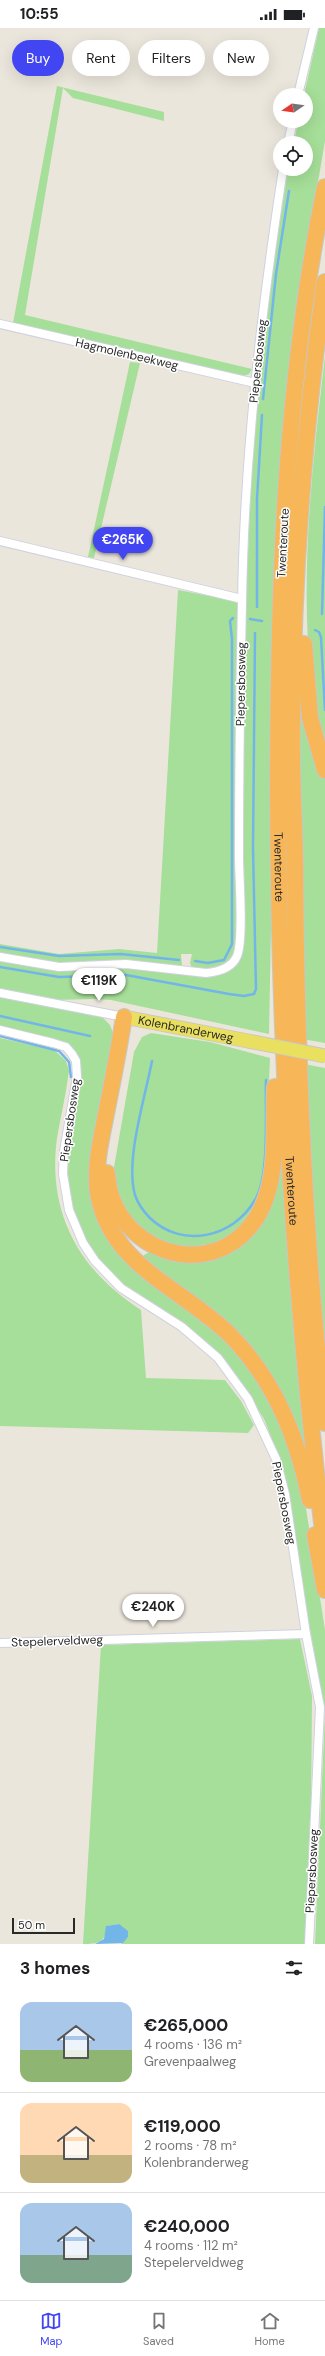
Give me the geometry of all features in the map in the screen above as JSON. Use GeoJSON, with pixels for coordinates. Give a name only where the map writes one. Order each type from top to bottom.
{"type":"FeatureCollection","features":[{"type":"Feature","properties":{"kind":"highway","name":"Twenteroute"},"geometry":{"type":"LineString","coordinates":[[325,187],[318,221],[297,368],[282,549],[278,694],[278,900],[281,1024],[298,1283],[325,1548]]}},
{"type":"Feature","properties":{"kind":"highway","name":"Twenteroute"},"geometry":{"type":"LineString","coordinates":[[325,282],[307,417],[298,542],[292,723],[296,1019],[306,1208],[317,1355],[325,1423]]}},
{"type":"Feature","properties":{"kind":"highway"},"geometry":{"type":"LineString","coordinates":[[298,542],[307,697],[315,741],[325,770]]}},
{"type":"Feature","properties":{"kind":"highway"},"geometry":{"type":"LineString","coordinates":[[129,1018],[108,1154],[107,1181],[119,1215],[134,1234],[154,1247],[165,1251],[187,1255],[214,1251],[236,1240],[251,1226],[263,1205],[268,1192],[273,1160],[276,1077],[281,1024]]}},
{"type":"Feature","properties":{"kind":"highway"},"geometry":{"type":"LineString","coordinates":[[129,1018],[98,1161],[98,1192],[105,1218],[117,1242],[129,1256],[217,1323],[251,1359],[273,1391],[299,1451],[325,1590]]}},
{"type":"Feature","properties":{"kind":"main road","name":"Kolenbranderweg"},"geometry":{"type":"LineString","coordinates":[[129,1018],[325,1056]]}},
{"type":"Feature","properties":{"kind":"street"},"geometry":{"type":"LineString","coordinates":[[300,88],[314,28]]}},
{"type":"Feature","properties":{"kind":"street","name":"Piepersbosweg"},"geometry":{"type":"LineString","coordinates":[[0,957],[59,967],[126,964],[206,973],[217,972],[229,966],[237,957],[240,932],[239,785],[242,600],[255,383],[268,270],[282,176]]}},
{"type":"Feature","properties":{"kind":"street","name":"Hagmolenbeekweg"},"geometry":{"type":"LineString","coordinates":[[0,324],[255,383]]}},
{"type":"Feature","properties":{"kind":"street"},"geometry":{"type":"LineString","coordinates":[[0,541],[242,600]]}},
{"type":"Feature","properties":{"kind":"street","name":"Kolenbranderweg"},"geometry":{"type":"LineString","coordinates":[[0,992],[129,1018]]}},
{"type":"Feature","properties":{"kind":"street","name":"Piepersbosweg"},"geometry":{"type":"LineString","coordinates":[[0,1030],[66,1048],[76,1061],[77,1077],[64,1151],[63,1174],[69,1210],[75,1227],[95,1261],[121,1288],[177,1324],[203,1344],[234,1377],[261,1423],[276,1459],[285,1494],[306,1634],[320,1706],[309,1944]]}},
{"type":"Feature","properties":{"kind":"street","name":"Stepelerveldweg"},"geometry":{"type":"LineString","coordinates":[[0,1643],[306,1634]]}},
{"type":"Feature","properties":{"kind":"green space"},"geometry":{"type":"Polygon","coordinates":[[[319,28],[325,28],[325,141],[298,299],[272,875],[269,1034],[111,1000],[52,1000],[0,988],[0,959],[58,969],[124,967],[212,977],[234,967],[244,948],[244,675],[248,539],[252,471],[266,315],[287,176],[313,176],[313,136],[295,136],[297,128],[313,128],[313,88],[306,88],[319,28]]]}},
{"type":"Feature","properties":{"kind":"green space"},"geometry":{"type":"Polygon","coordinates":[[[57,86],[164,112],[164,121],[73,98],[63,88],[25,315],[252,369],[249,374],[243,376],[13,323],[57,86]]]}},
{"type":"Feature","properties":{"kind":"green space"},"geometry":{"type":"Polygon","coordinates":[[[325,356],[325,761],[318,735],[308,648],[307,565],[312,481],[325,356]]]}},
{"type":"Feature","properties":{"kind":"green space"},"geometry":{"type":"Polygon","coordinates":[[[130,362],[140,363],[94,558],[88,557],[130,362]]]}},
{"type":"Feature","properties":{"kind":"green space"},"geometry":{"type":"Polygon","coordinates":[[[178,590],[231,600],[239,604],[238,935],[233,957],[224,964],[204,969],[192,968],[190,963],[192,954],[181,954],[182,965],[178,967],[66,964],[0,955],[0,944],[59,954],[119,949],[157,953],[178,590]]]}},
{"type":"Feature","properties":{"kind":"green space"},"geometry":{"type":"Polygon","coordinates":[[[301,629],[303,683],[325,777],[325,1043],[302,1039],[299,725],[301,629]]]}},
{"type":"Feature","properties":{"kind":"green space"},"geometry":{"type":"Polygon","coordinates":[[[0,996],[102,1017],[110,1025],[114,1035],[99,1214],[179,1300],[234,1348],[269,1392],[300,1470],[325,1630],[325,1712],[279,1457],[264,1419],[244,1387],[226,1363],[107,1272],[83,1237],[75,1216],[67,1177],[68,1145],[80,1075],[66,1045],[56,1039],[0,1026],[0,996]]]}},
{"type":"Feature","properties":{"kind":"green space"},"geometry":{"type":"Polygon","coordinates":[[[151,1033],[210,1042],[270,1058],[265,1177],[256,1207],[239,1228],[219,1242],[179,1249],[140,1232],[119,1196],[114,1167],[134,1052],[142,1037],[151,1033]]]}},
{"type":"Feature","properties":{"kind":"green space"},"geometry":{"type":"Polygon","coordinates":[[[0,1038],[54,1050],[66,1061],[69,1071],[57,1138],[55,1165],[57,1191],[63,1215],[72,1237],[85,1258],[100,1277],[119,1294],[141,1310],[146,1378],[225,1380],[241,1401],[254,1425],[248,1433],[0,1426],[0,1038]]]}},
{"type":"Feature","properties":{"kind":"green space"},"geometry":{"type":"Polygon","coordinates":[[[304,1064],[325,1068],[325,1381],[304,1064]]]}},
{"type":"Feature","properties":{"kind":"green space"},"geometry":{"type":"Polygon","coordinates":[[[282,1144],[308,1461],[268,1377],[143,1258],[144,1255],[151,1251],[158,1253],[238,1242],[282,1144]]]}},
{"type":"Feature","properties":{"kind":"green space"},"geometry":{"type":"Polygon","coordinates":[[[300,1639],[312,1696],[311,1816],[305,1944],[121,1944],[128,1937],[119,1924],[106,1926],[105,1936],[97,1943],[83,1944],[101,1645],[300,1639]]]}},
{"type":"Feature","properties":{"kind":"green space"},"geometry":{"type":"Polygon","coordinates":[[[325,1712],[325,1944],[315,1944],[325,1712]]]}},
{"type":"Feature","properties":{"kind":"water"},"geometry":{"type":"Polygon","coordinates":[[[119,1924],[128,1931],[128,1937],[123,1943],[95,1944],[104,1939],[106,1926],[119,1924]]]}},
{"type":"Feature","properties":{"kind":"waterway"},"geometry":{"type":"LineString","coordinates":[[263,399],[276,274],[289,191]]}},
{"type":"Feature","properties":{"kind":"waterway"},"geometry":{"type":"LineString","coordinates":[[257,607],[257,499],[262,415]]}},
{"type":"Feature","properties":{"kind":"waterway"},"geometry":{"type":"LineString","coordinates":[[322,614],[325,507]]}},
{"type":"Feature","properties":{"kind":"waterway"},"geometry":{"type":"LineString","coordinates":[[195,961],[208,963],[224,960],[232,944],[232,639],[230,621],[233,618]]}},
{"type":"Feature","properties":{"kind":"waterway"},"geometry":{"type":"LineString","coordinates":[[250,619],[262,621]]}},
{"type":"Feature","properties":{"kind":"waterway"},"geometry":{"type":"LineString","coordinates":[[315,630],[319,632],[321,637],[325,710]]}},
{"type":"Feature","properties":{"kind":"waterway"},"geometry":{"type":"LineString","coordinates":[[0,967],[59,977],[126,975],[229,994],[244,996],[254,994],[256,989],[253,848],[255,633]]}},
{"type":"Feature","properties":{"kind":"waterway"},"geometry":{"type":"LineString","coordinates":[[0,947],[59,956],[121,954],[179,960]]}},
{"type":"Feature","properties":{"kind":"waterway"},"geometry":{"type":"LineString","coordinates":[[0,1016],[90,1036]]}},
{"type":"Feature","properties":{"kind":"waterway"},"geometry":{"type":"LineString","coordinates":[[0,1036],[59,1051],[69,1062],[71,1077]]}},
{"type":"Feature","properties":{"kind":"waterway"},"geometry":{"type":"LineString","coordinates":[[152,1061],[134,1147],[132,1164],[135,1195],[139,1205],[150,1218],[163,1228],[177,1234],[191,1236],[206,1235],[221,1231],[234,1223],[245,1213],[255,1200],[260,1189],[265,1159],[266,1080]]}}]}
